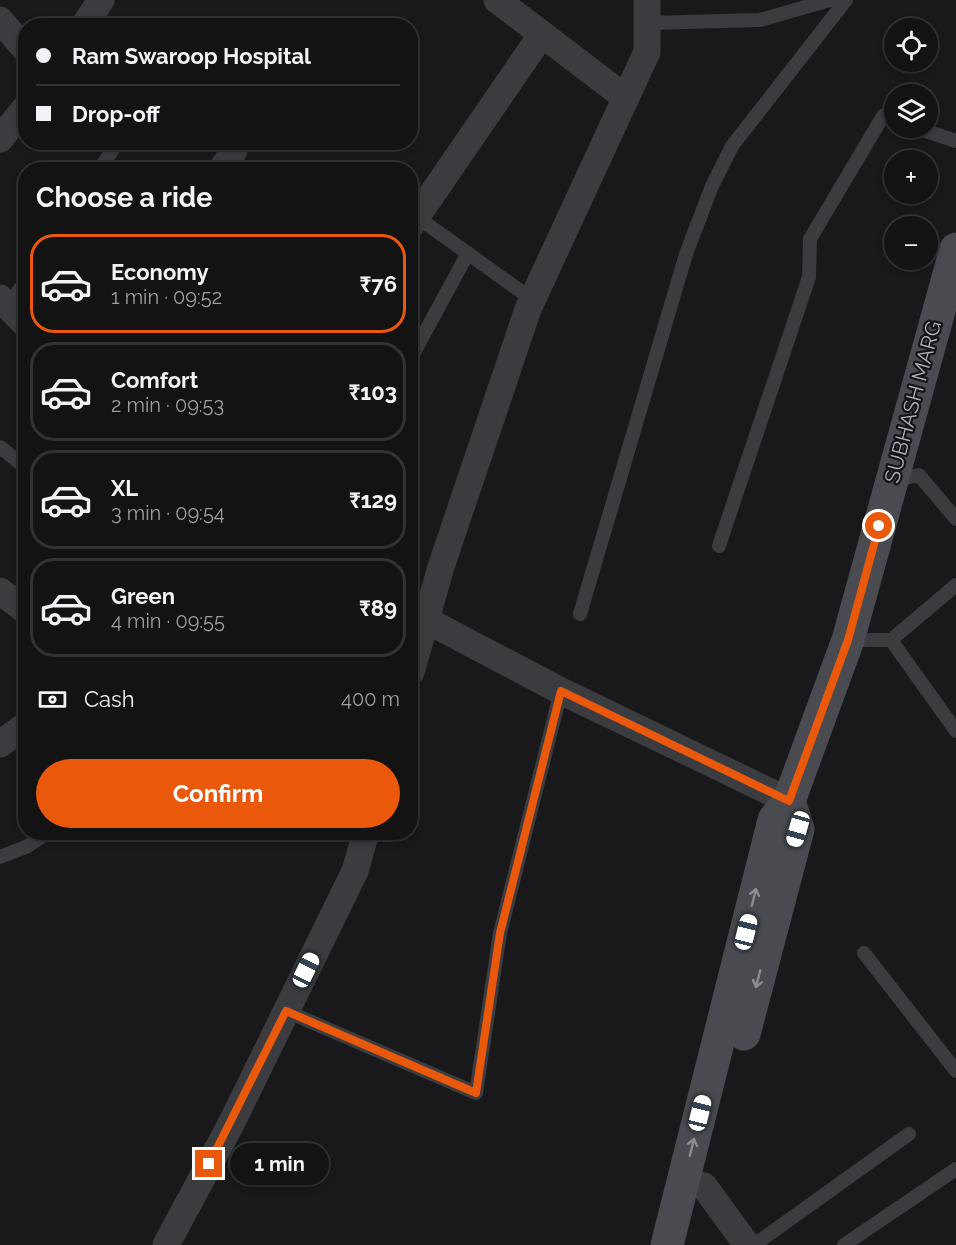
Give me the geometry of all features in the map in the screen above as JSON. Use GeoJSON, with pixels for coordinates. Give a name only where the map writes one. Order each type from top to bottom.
{"type":"FeatureCollection","features":[{"type":"Feature","properties":{"kind":"main road","name":"SUBHASH MARG"},"geometry":{"type":"LineString","coordinates":[[694,1183],[774,820],[789,801],[848,640],[956,249]]}},
{"type":"Feature","properties":{"kind":"main road"},"geometry":{"type":"LineString","coordinates":[[667,1245],[694,1183]]}},
{"type":"Feature","properties":{"kind":"main road"},"geometry":{"type":"LineString","coordinates":[[688,1245],[694,1183]]}},
{"type":"Feature","properties":{"kind":"street"},"geometry":{"type":"LineString","coordinates":[[497,0],[626,98]]}},
{"type":"Feature","properties":{"kind":"street"},"geometry":{"type":"LineString","coordinates":[[418,648],[441,567],[533,300],[647,52],[647,11]]}},
{"type":"Feature","properties":{"kind":"street"},"geometry":{"type":"LineString","coordinates":[[0,20],[18,41]]}},
{"type":"Feature","properties":{"kind":"street"},"geometry":{"type":"LineString","coordinates":[[418,215],[542,34]]}},
{"type":"Feature","properties":{"kind":"street"},"geometry":{"type":"LineString","coordinates":[[0,139],[18,117]]}},
{"type":"Feature","properties":{"kind":"street"},"geometry":{"type":"LineString","coordinates":[[0,591],[18,605]]}},
{"type":"Feature","properties":{"kind":"street"},"geometry":{"type":"LineString","coordinates":[[426,620],[561,691],[789,801]]}},
{"type":"Feature","properties":{"kind":"street"},"geometry":{"type":"LineString","coordinates":[[0,744],[18,731]]}},
{"type":"Feature","properties":{"kind":"street"},"geometry":{"type":"LineString","coordinates":[[166,1245],[231,1124],[355,871],[364,840]]}},
{"type":"Feature","properties":{"kind":"street"},"geometry":{"type":"LineString","coordinates":[[694,1183],[747,1245]]}},
{"type":"Feature","properties":{"kind":"lane"},"geometry":{"type":"LineString","coordinates":[[647,11],[760,20],[830,0]]}},
{"type":"Feature","properties":{"kind":"lane"},"geometry":{"type":"LineString","coordinates":[[580,614],[686,254],[712,186],[732,146],[846,0]]}},
{"type":"Feature","properties":{"kind":"lane"},"geometry":{"type":"LineString","coordinates":[[719,546],[809,278],[810,239],[884,116]]}},
{"type":"Feature","properties":{"kind":"lane"},"geometry":{"type":"LineString","coordinates":[[938,135],[956,141]]}},
{"type":"Feature","properties":{"kind":"lane"},"geometry":{"type":"LineString","coordinates":[[418,223],[468,253],[533,300]]}},
{"type":"Feature","properties":{"kind":"lane"},"geometry":{"type":"LineString","coordinates":[[418,345],[468,253]]}},
{"type":"Feature","properties":{"kind":"lane"},"geometry":{"type":"LineString","coordinates":[[11,310],[18,296]]}},
{"type":"Feature","properties":{"kind":"lane"},"geometry":{"type":"LineString","coordinates":[[0,447],[18,462]]}},
{"type":"Feature","properties":{"kind":"lane"},"geometry":{"type":"LineString","coordinates":[[891,481],[919,475],[956,519]]}},
{"type":"Feature","properties":{"kind":"lane"},"geometry":{"type":"LineString","coordinates":[[848,640],[891,640],[956,585]]}},
{"type":"Feature","properties":{"kind":"lane"},"geometry":{"type":"LineString","coordinates":[[891,640],[956,731]]}},
{"type":"Feature","properties":{"kind":"lane"},"geometry":{"type":"LineString","coordinates":[[286,1011],[476,1093],[500,933],[561,691]]}},
{"type":"Feature","properties":{"kind":"lane"},"geometry":{"type":"LineString","coordinates":[[0,857],[26,847],[37,840]]}},
{"type":"Feature","properties":{"kind":"lane"},"geometry":{"type":"LineString","coordinates":[[864,953],[956,1071]]}},
{"type":"Feature","properties":{"kind":"lane"},"geometry":{"type":"LineString","coordinates":[[754,1245],[909,1134]]}},
{"type":"Feature","properties":{"kind":"lane"},"geometry":{"type":"LineString","coordinates":[[844,1245],[956,1169]]}},
{"type":"Feature","properties":{"kind":"route"},"geometry":{"type":"LineString","coordinates":[[209,1164],[286,1011],[476,1093],[500,933],[561,691],[789,801],[848,640],[879,526]]}}]}
